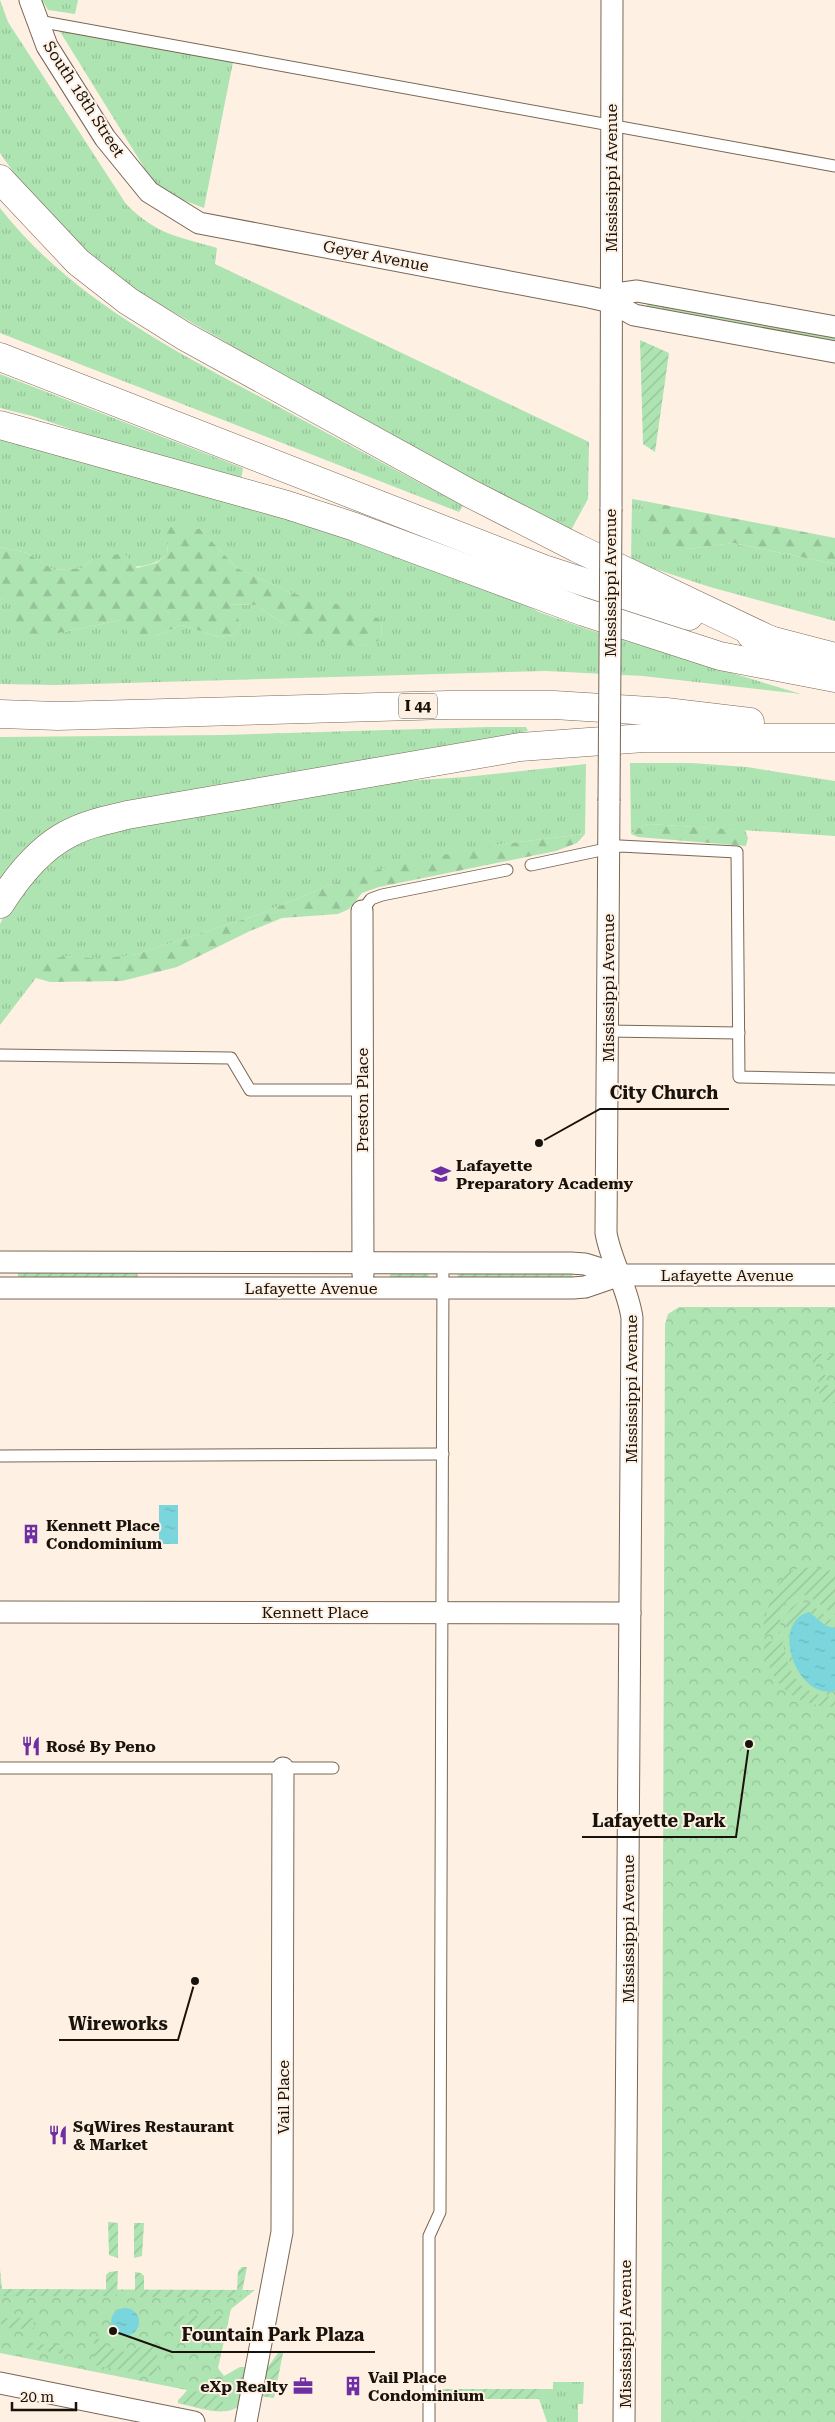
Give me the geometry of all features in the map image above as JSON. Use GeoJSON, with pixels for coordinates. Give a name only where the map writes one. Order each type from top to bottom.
{"type":"FeatureCollection","features":[{"type":"Feature","properties":{"kind":"highway"},"geometry":{"type":"LineString","coordinates":[[0,179],[78,262],[128,301],[184,336],[480,498],[577,548],[770,640]]}},
{"type":"Feature","properties":{"kind":"highway"},"geometry":{"type":"LineString","coordinates":[[0,357],[544,569],[641,602],[835,657]]}},
{"type":"Feature","properties":{"kind":"highway"},"geometry":{"type":"LineString","coordinates":[[0,425],[287,505],[355,527],[584,612],[720,656],[835,678]]}},
{"type":"Feature","properties":{"kind":"highway","name":"I 44"},"geometry":{"type":"LineString","coordinates":[[0,714],[58,716],[448,705],[554,705],[666,712],[835,737]]}},
{"type":"Feature","properties":{"kind":"highway"},"geometry":{"type":"LineString","coordinates":[[0,904],[40,854],[67,834],[94,823],[127,815],[520,747],[644,738],[835,737]]}},
{"type":"Feature","properties":{"kind":"street","name":"South 18th Street"},"geometry":{"type":"LineString","coordinates":[[30,0],[47,46],[104,138],[149,192]]}},
{"type":"Feature","properties":{"kind":"street","name":"Mississippi Avenue"},"geometry":{"type":"LineString","coordinates":[[612,0],[606,1233],[609,1249],[620,1275],[632,1318],[624,2422]]}},
{"type":"Feature","properties":{"kind":"street","name":"Geyer Avenue"},"geometry":{"type":"LineString","coordinates":[[149,192],[200,222],[611,302],[634,315],[835,352]]}},
{"type":"Feature","properties":{"kind":"street"},"geometry":{"type":"LineString","coordinates":[[611,302],[624,293],[637,291],[835,327]]}},
{"type":"Feature","properties":{"kind":"street","name":"Preston Place"},"geometry":{"type":"LineString","coordinates":[[362,911],[363,1288]]}},
{"type":"Feature","properties":{"kind":"street","name":"Lafayette Avenue"},"geometry":{"type":"LineString","coordinates":[[0,1262],[571,1263],[585,1264],[620,1275],[835,1275]]}},
{"type":"Feature","properties":{"kind":"street","name":"Lafayette Avenue"},"geometry":{"type":"LineString","coordinates":[[0,1288],[573,1288],[585,1287],[620,1275]]}},
{"type":"Feature","properties":{"kind":"street","name":"Kennett Place"},"geometry":{"type":"LineString","coordinates":[[0,1612],[630,1613]]}},
{"type":"Feature","properties":{"kind":"street","name":"Vail Place"},"geometry":{"type":"LineString","coordinates":[[246,2422],[282,2232],[283,1768]]}},
{"type":"Feature","properties":{"kind":"street"},"geometry":{"type":"LineString","coordinates":[[0,2383],[194,2422]]}},
{"type":"Feature","properties":{"kind":"lane"},"geometry":{"type":"LineString","coordinates":[[38,21],[835,166]]}},
{"type":"Feature","properties":{"kind":"lane"},"geometry":{"type":"LineString","coordinates":[[531,865],[609,848],[632,846],[737,852],[739,1077],[835,1079]]}},
{"type":"Feature","properties":{"kind":"lane"},"geometry":{"type":"LineString","coordinates":[[362,911],[371,899],[382,895],[506,870]]}},
{"type":"Feature","properties":{"kind":"lane"},"geometry":{"type":"LineString","coordinates":[[607,1031],[739,1033]]}},
{"type":"Feature","properties":{"kind":"lane"},"geometry":{"type":"LineString","coordinates":[[0,1055],[231,1058],[250,1090],[362,1090]]}},
{"type":"Feature","properties":{"kind":"lane"},"geometry":{"type":"LineString","coordinates":[[429,2422],[429,2236],[440,2212],[443,1263]]}},
{"type":"Feature","properties":{"kind":"lane"},"geometry":{"type":"LineString","coordinates":[[0,1456],[443,1454]]}},
{"type":"Feature","properties":{"kind":"lane"},"geometry":{"type":"LineString","coordinates":[[0,1768],[333,1768]]}},
{"type":"Feature","properties":{"kind":"green space"},"geometry":{"type":"Polygon","coordinates":[[[0,0],[8,22],[126,204],[137,214],[168,233],[217,248],[215,264],[589,442],[588,499],[570,532],[329,401],[131,288],[74,240],[21,183],[0,153],[0,0]]]}},
{"type":"Feature","properties":{"kind":"green space"},"geometry":{"type":"Polygon","coordinates":[[[42,0],[78,0],[75,14],[48,10],[42,0]]]}},
{"type":"Feature","properties":{"kind":"green space"},"geometry":{"type":"Polygon","coordinates":[[[59,30],[233,62],[204,208],[162,192],[150,177],[59,30]]]}},
{"type":"Feature","properties":{"kind":"green space"},"geometry":{"type":"Polygon","coordinates":[[[0,208],[27,239],[57,268],[122,318],[193,360],[463,506],[459,512],[0,333],[0,208]]]}},
{"type":"Feature","properties":{"kind":"green space"},"geometry":{"type":"Polygon","coordinates":[[[648,301],[835,336],[835,341],[647,306],[648,301]]]}},
{"type":"Feature","properties":{"kind":"green space"},"geometry":{"type":"Polygon","coordinates":[[[640,340],[669,353],[655,452],[643,444],[640,340]]]}},
{"type":"Feature","properties":{"kind":"green space"},"geometry":{"type":"Polygon","coordinates":[[[0,374],[243,468],[241,480],[142,453],[32,416],[0,408],[0,374]]]}},
{"type":"Feature","properties":{"kind":"green space"},"geometry":{"type":"Polygon","coordinates":[[[0,438],[287,516],[488,586],[539,612],[587,629],[801,694],[643,676],[546,671],[55,685],[0,684],[0,599],[13,602],[59,633],[120,620],[156,636],[181,625],[219,637],[234,635],[241,624],[228,604],[255,605],[286,625],[359,646],[382,639],[381,621],[291,593],[237,568],[200,529],[162,532],[168,542],[167,555],[158,561],[140,566],[122,565],[93,559],[82,568],[54,570],[27,553],[0,547],[0,438]]]}},
{"type":"Feature","properties":{"kind":"green space"},"geometry":{"type":"Polygon","coordinates":[[[632,499],[644,501],[639,513],[687,549],[732,543],[835,564],[835,621],[710,587],[631,561],[632,499]]]}},
{"type":"Feature","properties":{"kind":"green space"},"geometry":{"type":"Polygon","coordinates":[[[644,501],[835,538],[835,564],[733,543],[687,549],[652,539],[639,513],[644,501]]]}},
{"type":"Feature","properties":{"kind":"green space"},"geometry":{"type":"Polygon","coordinates":[[[171,527],[200,529],[237,568],[291,593],[324,602],[364,609],[381,621],[382,640],[359,646],[321,642],[286,625],[255,605],[229,604],[241,624],[234,635],[219,637],[181,625],[156,636],[129,635],[120,620],[59,633],[23,634],[10,627],[13,603],[0,599],[0,547],[27,553],[54,570],[82,568],[93,559],[124,553],[137,568],[156,563],[167,555],[168,542],[161,532],[171,527]]]}},
{"type":"Feature","properties":{"kind":"green space"},"geometry":{"type":"Polygon","coordinates":[[[526,727],[528,731],[117,808],[0,885],[0,737],[222,735],[526,727]]]}},
{"type":"Feature","properties":{"kind":"green space"},"geometry":{"type":"Polygon","coordinates":[[[630,763],[691,763],[747,767],[835,781],[835,836],[649,824],[638,828],[631,834],[630,763]]]}},
{"type":"Feature","properties":{"kind":"green space"},"geometry":{"type":"Polygon","coordinates":[[[586,764],[585,834],[501,844],[329,885],[263,913],[137,954],[102,960],[66,956],[36,971],[36,978],[0,1025],[0,924],[14,895],[38,867],[90,835],[361,784],[465,777],[586,764]]]}},
{"type":"Feature","properties":{"kind":"green space"},"geometry":{"type":"Polygon","coordinates":[[[649,824],[745,830],[748,838],[746,846],[638,837],[631,834],[638,828],[649,824]]]}},
{"type":"Feature","properties":{"kind":"green space"},"geometry":{"type":"Polygon","coordinates":[[[585,834],[577,843],[556,851],[379,887],[362,893],[349,909],[338,914],[282,918],[250,931],[177,967],[122,981],[50,982],[36,978],[36,971],[48,960],[66,956],[102,959],[137,954],[263,913],[329,885],[401,863],[501,844],[585,834]]]}},
{"type":"Feature","properties":{"kind":"green space"},"geometry":{"type":"Polygon","coordinates":[[[18,1270],[137,1272],[138,1277],[137,1279],[18,1282],[18,1270]]]}},
{"type":"Feature","properties":{"kind":"green space"},"geometry":{"type":"Polygon","coordinates":[[[392,1272],[427,1273],[429,1276],[428,1279],[391,1280],[389,1277],[392,1272]]]}},
{"type":"Feature","properties":{"kind":"green space"},"geometry":{"type":"Polygon","coordinates":[[[459,1272],[572,1272],[573,1279],[457,1278],[459,1272]]]}},
{"type":"Feature","properties":{"kind":"green space"},"geometry":{"type":"Polygon","coordinates":[[[679,1307],[835,1307],[835,2422],[661,2422],[665,1325],[668,1314],[679,1307]]]}},
{"type":"Feature","properties":{"kind":"green space"},"geometry":{"type":"Polygon","coordinates":[[[816,1354],[835,1354],[835,1361],[816,1359],[816,1370],[814,1370],[812,1356],[816,1354]]]}},
{"type":"Feature","properties":{"kind":"green space"},"geometry":{"type":"Polygon","coordinates":[[[825,1375],[825,1385],[835,1385],[835,1403],[822,1402],[820,1399],[818,1376],[825,1375]]]}},
{"type":"Feature","properties":{"kind":"green space"},"geometry":{"type":"Polygon","coordinates":[[[815,1567],[831,1571],[835,1576],[835,1615],[808,1596],[795,1596],[780,1610],[780,1633],[763,1635],[770,1602],[783,1578],[794,1570],[815,1567]]]}},
{"type":"Feature","properties":{"kind":"green space"},"geometry":{"type":"Polygon","coordinates":[[[802,1602],[809,1603],[835,1623],[835,1628],[826,1626],[814,1615],[800,1614],[790,1628],[789,1638],[786,1627],[787,1616],[796,1604],[802,1602]]]}},
{"type":"Feature","properties":{"kind":"green space"},"geometry":{"type":"Polygon","coordinates":[[[782,1640],[788,1663],[797,1680],[811,1692],[835,1697],[835,1707],[820,1706],[795,1697],[777,1681],[766,1657],[763,1642],[782,1640]]]}},
{"type":"Feature","properties":{"kind":"green space"},"geometry":{"type":"Polygon","coordinates":[[[108,2222],[118,2223],[118,2258],[109,2255],[108,2222]]]}},
{"type":"Feature","properties":{"kind":"green space"},"geometry":{"type":"Polygon","coordinates":[[[134,2223],[144,2223],[142,2256],[134,2258],[134,2223]]]}},
{"type":"Feature","properties":{"kind":"green space"},"geometry":{"type":"Polygon","coordinates":[[[242,2267],[247,2267],[241,2297],[135,2297],[135,2272],[141,2273],[144,2276],[144,2290],[237,2290],[238,2271],[242,2267]]]}},
{"type":"Feature","properties":{"kind":"green space"},"geometry":{"type":"Polygon","coordinates":[[[0,2269],[2,2289],[106,2290],[106,2275],[109,2272],[118,2271],[117,2296],[0,2296],[0,2269]]]}},
{"type":"Feature","properties":{"kind":"green space"},"geometry":{"type":"Polygon","coordinates":[[[0,2289],[255,2290],[231,2309],[218,2368],[224,2376],[240,2367],[249,2367],[239,2406],[226,2411],[201,2409],[178,2403],[187,2390],[0,2353],[0,2289]]]}},
{"type":"Feature","properties":{"kind":"green space"},"geometry":{"type":"Polygon","coordinates":[[[174,2316],[225,2316],[222,2329],[174,2329],[174,2316]]]}},
{"type":"Feature","properties":{"kind":"green space"},"geometry":{"type":"Polygon","coordinates":[[[1,2318],[34,2318],[34,2329],[1,2328],[1,2318]]]}},
{"type":"Feature","properties":{"kind":"green space"},"geometry":{"type":"Polygon","coordinates":[[[94,2339],[102,2339],[109,2346],[126,2352],[139,2348],[147,2342],[157,2340],[157,2377],[94,2365],[94,2339]]]}},
{"type":"Feature","properties":{"kind":"green space"},"geometry":{"type":"Polygon","coordinates":[[[22,2344],[63,2345],[63,2354],[22,2347],[22,2344]]]}},
{"type":"Feature","properties":{"kind":"green space"},"geometry":{"type":"Polygon","coordinates":[[[278,2353],[283,2353],[274,2398],[259,2396],[265,2371],[278,2353]]]}},
{"type":"Feature","properties":{"kind":"green space"},"geometry":{"type":"Polygon","coordinates":[[[553,2382],[584,2382],[583,2404],[578,2404],[578,2422],[547,2422],[539,2399],[539,2389],[553,2389],[553,2382]]]}},
{"type":"Feature","properties":{"kind":"green space"},"geometry":{"type":"Polygon","coordinates":[[[435,2389],[539,2389],[539,2399],[435,2399],[435,2389]]]}},
{"type":"Feature","properties":{"kind":"green space"},"geometry":{"type":"Polygon","coordinates":[[[188,2390],[224,2397],[221,2411],[178,2403],[178,2400],[188,2390]]]}},
{"type":"Feature","properties":{"kind":"water"},"geometry":{"type":"Polygon","coordinates":[[[159,1505],[178,1505],[178,1544],[159,1544],[159,1505]]]}},
{"type":"Feature","properties":{"kind":"water"},"geometry":{"type":"Polygon","coordinates":[[[809,1612],[826,1626],[835,1628],[835,1691],[821,1691],[809,1684],[800,1673],[793,1659],[790,1644],[791,1630],[797,1619],[809,1612]]]}},
{"type":"Feature","properties":{"kind":"water"},"geometry":{"type":"Polygon","coordinates":[[[125,2308],[135,2312],[139,2322],[135,2332],[125,2336],[115,2332],[111,2322],[115,2312],[125,2308]]]}},
{"type":"Feature","properties":{"kind":"place","name":"City Church"},"geometry":{"type":"Point","coordinates":[539,1143]}},
{"type":"Feature","properties":{"kind":"place","name":"Lafayette Preparatory Academy"},"geometry":{"type":"Point","coordinates":[441,1174]}},
{"type":"Feature","properties":{"kind":"place","name":"Kennett Place Condominium"},"geometry":{"type":"Point","coordinates":[31,1534]}},
{"type":"Feature","properties":{"kind":"place","name":"Lafayette Park"},"geometry":{"type":"Point","coordinates":[749,1744]}},
{"type":"Feature","properties":{"kind":"place","name":"Rosé By Peno"},"geometry":{"type":"Point","coordinates":[31,1746]}},
{"type":"Feature","properties":{"kind":"place","name":"Wireworks"},"geometry":{"type":"Point","coordinates":[195,1981]}},
{"type":"Feature","properties":{"kind":"place","name":"SqWires Restaurant & Market"},"geometry":{"type":"Point","coordinates":[58,2135]}},
{"type":"Feature","properties":{"kind":"place","name":"Fountain Park Plaza"},"geometry":{"type":"Point","coordinates":[113,2331]}},
{"type":"Feature","properties":{"kind":"place","name":"eXp Realty"},"geometry":{"type":"Point","coordinates":[303,2386]}},
{"type":"Feature","properties":{"kind":"place","name":"Vail Place Condominium"},"geometry":{"type":"Point","coordinates":[353,2386]}}]}
